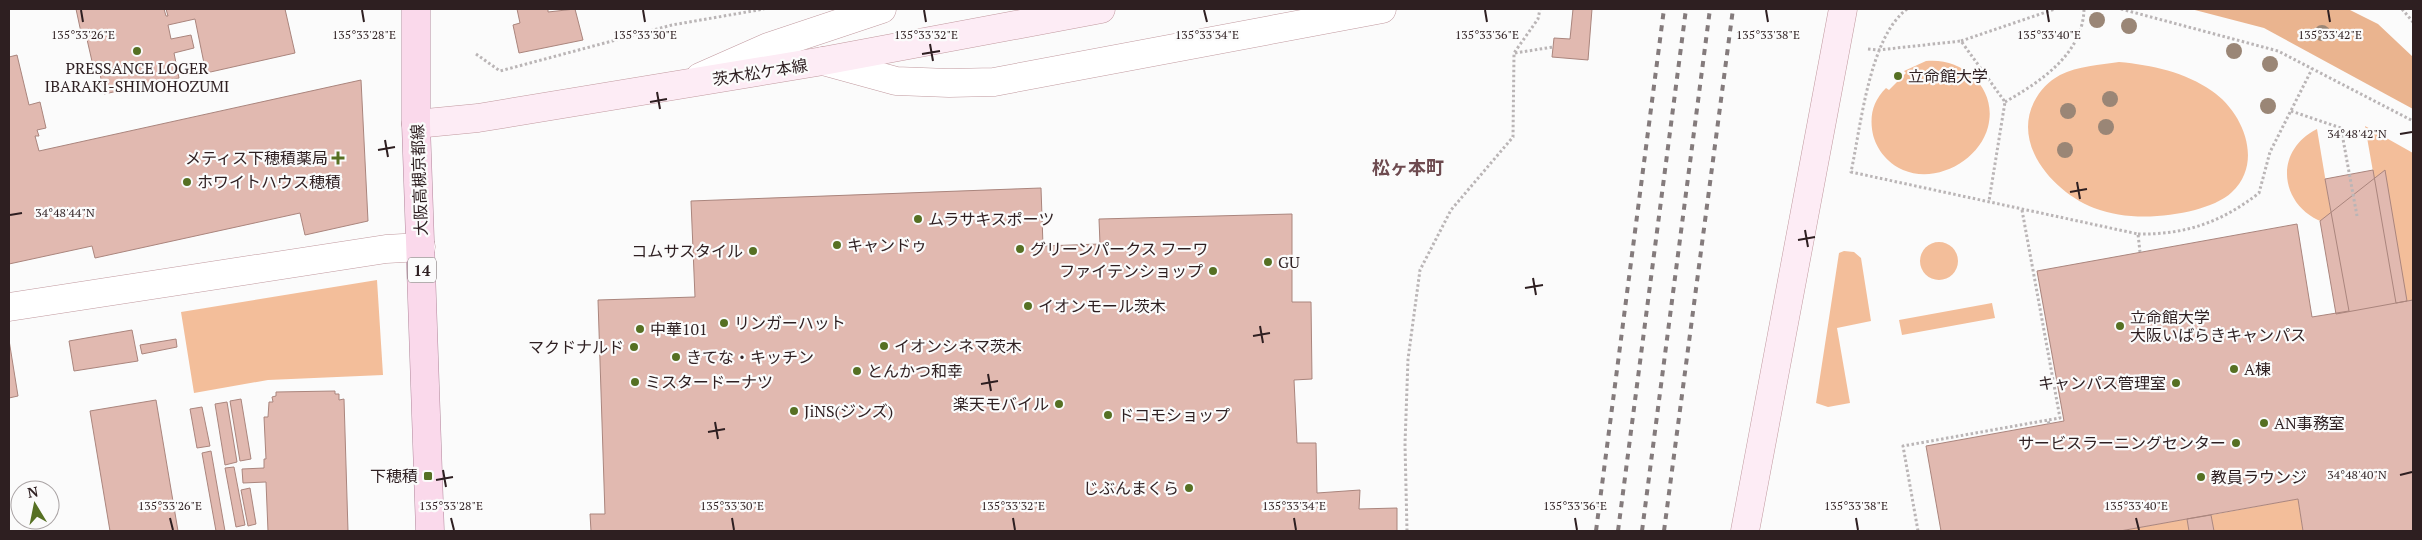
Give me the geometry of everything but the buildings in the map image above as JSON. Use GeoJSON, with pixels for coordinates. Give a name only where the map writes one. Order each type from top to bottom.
{"type":"FeatureCollection","features":[{"type":"Feature","properties":{"kind":"main road","name":"大阪高槻京都線"},"geometry":{"type":"LineString","coordinates":[[416,9],[416,124],[430,531]]}},
{"type":"Feature","properties":{"kind":"street"},"geometry":{"type":"LineString","coordinates":[[685,84],[768,46],[882,9]]}},
{"type":"Feature","properties":{"kind":"street","name":"茨木松ケ本線"},"geometry":{"type":"LineString","coordinates":[[416,124],[478,118],[823,61],[1101,9]]}},
{"type":"Feature","properties":{"kind":"street"},"geometry":{"type":"LineString","coordinates":[[823,61],[896,81],[994,82],[1382,9]]}},
{"type":"Feature","properties":{"kind":"street"},"geometry":{"type":"LineString","coordinates":[[1744,531],[1843,9]]}},
{"type":"Feature","properties":{"kind":"street"},"geometry":{"type":"LineString","coordinates":[[9,307],[386,249],[421,247]]}},
{"type":"Feature","properties":{"kind":"path"},"geometry":{"type":"LineString","coordinates":[[476,54],[500,71],[672,26],[764,9]]}},
{"type":"Feature","properties":{"kind":"path"},"geometry":{"type":"LineString","coordinates":[[1407,531],[1405,444],[1408,359],[1420,270],[1451,210],[1513,137],[1514,53],[1538,19],[1540,9]]}},
{"type":"Feature","properties":{"kind":"path"},"geometry":{"type":"LineString","coordinates":[[1907,9],[1888,29],[1878,50],[1851,172],[2138,234],[2160,234],[2203,226],[2223,218],[2259,193],[2270,152],[2312,68]]}},
{"type":"Feature","properties":{"kind":"path"},"geometry":{"type":"LineString","coordinates":[[1878,50],[1961,41],[2055,9]]}},
{"type":"Feature","properties":{"kind":"path"},"geometry":{"type":"LineString","coordinates":[[2005,102],[2034,85],[2061,62],[2080,31],[2084,9]]}},
{"type":"Feature","properties":{"kind":"path"},"geometry":{"type":"LineString","coordinates":[[2121,9],[2278,51],[2413,121]]}},
{"type":"Feature","properties":{"kind":"path"},"geometry":{"type":"LineString","coordinates":[[2402,9],[2413,22]]}},
{"type":"Feature","properties":{"kind":"path"},"geometry":{"type":"LineString","coordinates":[[1961,41],[2005,102],[1989,202]]}},
{"type":"Feature","properties":{"kind":"path"},"geometry":{"type":"LineString","coordinates":[[1514,53],[1553,47]]}},
{"type":"Feature","properties":{"kind":"path"},"geometry":{"type":"LineString","coordinates":[[2291,111],[2341,128],[2357,216]]}},
{"type":"Feature","properties":{"kind":"path"},"geometry":{"type":"LineString","coordinates":[[1918,531],[1903,446],[2048,422],[2060,418],[2022,210]]}},
{"type":"Feature","properties":{"kind":"path"},"geometry":{"type":"LineString","coordinates":[[2138,234],[2140,252]]}},
{"type":"Feature","properties":{"kind":"shaded area"},"geometry":{"type":"Polygon","coordinates":[[[2191,9],[2348,9],[2378,24],[2413,57],[2413,109],[2264,28],[2191,9]]]}},
{"type":"Feature","properties":{"kind":"shaded area"},"geometry":{"type":"Polygon","coordinates":[[[1926,61],[1940,61],[1953,64],[1975,78],[1983,88],[1988,100],[1990,113],[1988,127],[1983,139],[1976,150],[1966,159],[1942,172],[1916,174],[1897,167],[1882,154],[1873,136],[1872,118],[1876,102],[1886,88],[1889,90],[1906,73],[1904,71],[1926,61]]]}},
{"type":"Feature","properties":{"kind":"shaded area"},"geometry":{"type":"Polygon","coordinates":[[[2119,62],[2156,67],[2191,79],[2212,91],[2233,111],[2246,138],[2248,152],[2247,167],[2242,180],[2232,192],[2220,201],[2195,210],[2170,215],[2144,217],[2118,215],[2094,208],[2079,201],[2052,179],[2041,166],[2033,151],[2029,135],[2029,119],[2036,98],[2056,77],[2067,72],[2089,66],[2119,62]]]}},
{"type":"Feature","properties":{"kind":"shaded area"},"geometry":{"type":"Polygon","coordinates":[[[2365,126],[2413,153],[2413,300],[2396,303],[2365,126]]]}},
{"type":"Feature","properties":{"kind":"shaded area"},"geometry":{"type":"Polygon","coordinates":[[[2317,129],[2333,225],[2316,219],[2303,209],[2293,197],[2288,183],[2287,168],[2292,153],[2302,140],[2317,129]]]}},
{"type":"Feature","properties":{"kind":"shaded area"},"geometry":{"type":"Polygon","coordinates":[[[1939,242],[1946,243],[1952,248],[1957,254],[1957,268],[1952,274],[1946,279],[1939,280],[1932,279],[1926,274],[1921,268],[1920,261],[1921,254],[1926,248],[1932,243],[1939,242]]]}},
{"type":"Feature","properties":{"kind":"shaded area"},"geometry":{"type":"Polygon","coordinates":[[[1844,251],[1854,252],[1861,258],[1871,321],[1837,328],[1850,403],[1828,407],[1816,403],[1839,253],[1844,251]]]}},
{"type":"Feature","properties":{"kind":"shaded area"},"geometry":{"type":"Polygon","coordinates":[[[377,280],[383,375],[268,380],[194,393],[181,312],[377,280]]]}},
{"type":"Feature","properties":{"kind":"shaded area"},"geometry":{"type":"Polygon","coordinates":[[[1992,303],[1995,318],[1902,335],[1899,320],[1992,303]]]}},
{"type":"Feature","properties":{"kind":"shaded area"},"geometry":{"type":"Polygon","coordinates":[[[2298,499],[2303,531],[2214,531],[2211,515],[2298,499]]]}},
{"type":"Feature","properties":{"kind":"shaded area"},"geometry":{"type":"Polygon","coordinates":[[[2187,519],[2189,531],[2120,531],[2187,519]]]}},
{"type":"Feature","properties":{"kind":"railway"},"geometry":{"type":"LineString","coordinates":[[1596,531],[1664,9]]}},
{"type":"Feature","properties":{"kind":"railway"},"geometry":{"type":"LineString","coordinates":[[1618,531],[1686,9]]}},
{"type":"Feature","properties":{"kind":"railway"},"geometry":{"type":"LineString","coordinates":[[1642,531],[1710,9]]}},
{"type":"Feature","properties":{"kind":"railway"},"geometry":{"type":"LineString","coordinates":[[1664,531],[1733,9]]}},
{"type":"Feature","properties":{"kind":"place","name":"PRESSANCE LOGER IBARAKI-SHIMOHOZUMI"},"geometry":{"type":"Point","coordinates":[137,51]}},
{"type":"Feature","properties":{"kind":"place","name":"立命館大学"},"geometry":{"type":"Point","coordinates":[1898,76]}},
{"type":"Feature","properties":{"kind":"place","name":"メティス下穂積薬局"},"geometry":{"type":"Point","coordinates":[338,158]}},
{"type":"Feature","properties":{"kind":"place","name":"ホワイトハウス穂積"},"geometry":{"type":"Point","coordinates":[187,182]}},
{"type":"Feature","properties":{"kind":"place","name":"ムラサキスポーツ"},"geometry":{"type":"Point","coordinates":[918,219]}},
{"type":"Feature","properties":{"kind":"place","name":"キャンドゥ"},"geometry":{"type":"Point","coordinates":[837,245]}},
{"type":"Feature","properties":{"kind":"place","name":"グリーンパークス フーワ"},"geometry":{"type":"Point","coordinates":[1020,249]}},
{"type":"Feature","properties":{"kind":"place","name":"コムサスタイル"},"geometry":{"type":"Point","coordinates":[753,251]}},
{"type":"Feature","properties":{"kind":"place","name":"GU"},"geometry":{"type":"Point","coordinates":[1268,262]}},
{"type":"Feature","properties":{"kind":"place","name":"ファイテンショップ"},"geometry":{"type":"Point","coordinates":[1213,271]}},
{"type":"Feature","properties":{"kind":"place","name":"イオンモール茨木"},"geometry":{"type":"Point","coordinates":[1028,306]}},
{"type":"Feature","properties":{"kind":"place","name":"リンガーハット"},"geometry":{"type":"Point","coordinates":[724,323]}},
{"type":"Feature","properties":{"kind":"place","name":"立命館大学 大阪いばらきキャンパス"},"geometry":{"type":"Point","coordinates":[2120,326]}},
{"type":"Feature","properties":{"kind":"place","name":"中華101"},"geometry":{"type":"Point","coordinates":[640,329]}},
{"type":"Feature","properties":{"kind":"place","name":"イオンシネマ茨木"},"geometry":{"type":"Point","coordinates":[884,346]}},
{"type":"Feature","properties":{"kind":"place","name":"マクドナルド"},"geometry":{"type":"Point","coordinates":[634,347]}},
{"type":"Feature","properties":{"kind":"place","name":"きてな・キッチン"},"geometry":{"type":"Point","coordinates":[676,357]}},
{"type":"Feature","properties":{"kind":"place","name":"A棟"},"geometry":{"type":"Point","coordinates":[2234,369]}},
{"type":"Feature","properties":{"kind":"place","name":"とんかつ和幸"},"geometry":{"type":"Point","coordinates":[857,371]}},
{"type":"Feature","properties":{"kind":"place","name":"ミスタードーナツ"},"geometry":{"type":"Point","coordinates":[635,382]}},
{"type":"Feature","properties":{"kind":"place","name":"キャンパス管理室"},"geometry":{"type":"Point","coordinates":[2176,383]}},
{"type":"Feature","properties":{"kind":"place","name":"楽天モバイル"},"geometry":{"type":"Point","coordinates":[1059,404]}},
{"type":"Feature","properties":{"kind":"place","name":"JiNS(ジンズ)"},"geometry":{"type":"Point","coordinates":[794,411]}},
{"type":"Feature","properties":{"kind":"place","name":"ドコモショップ"},"geometry":{"type":"Point","coordinates":[1108,415]}},
{"type":"Feature","properties":{"kind":"place","name":"AN事務室"},"geometry":{"type":"Point","coordinates":[2264,423]}},
{"type":"Feature","properties":{"kind":"place","name":"サービスラーニングセンター"},"geometry":{"type":"Point","coordinates":[2236,443]}},
{"type":"Feature","properties":{"kind":"place","name":"下穂積"},"geometry":{"type":"Point","coordinates":[428,476]}},
{"type":"Feature","properties":{"kind":"place","name":"教員ラウンジ"},"geometry":{"type":"Point","coordinates":[2201,477]}},
{"type":"Feature","properties":{"kind":"place","name":"じぶんまくら"},"geometry":{"type":"Point","coordinates":[1189,488]}},
{"type":"Feature","properties":{"kind":"district","name":"松ヶ本町"},"geometry":{"type":"Point","coordinates":[1408,167]}}]}
